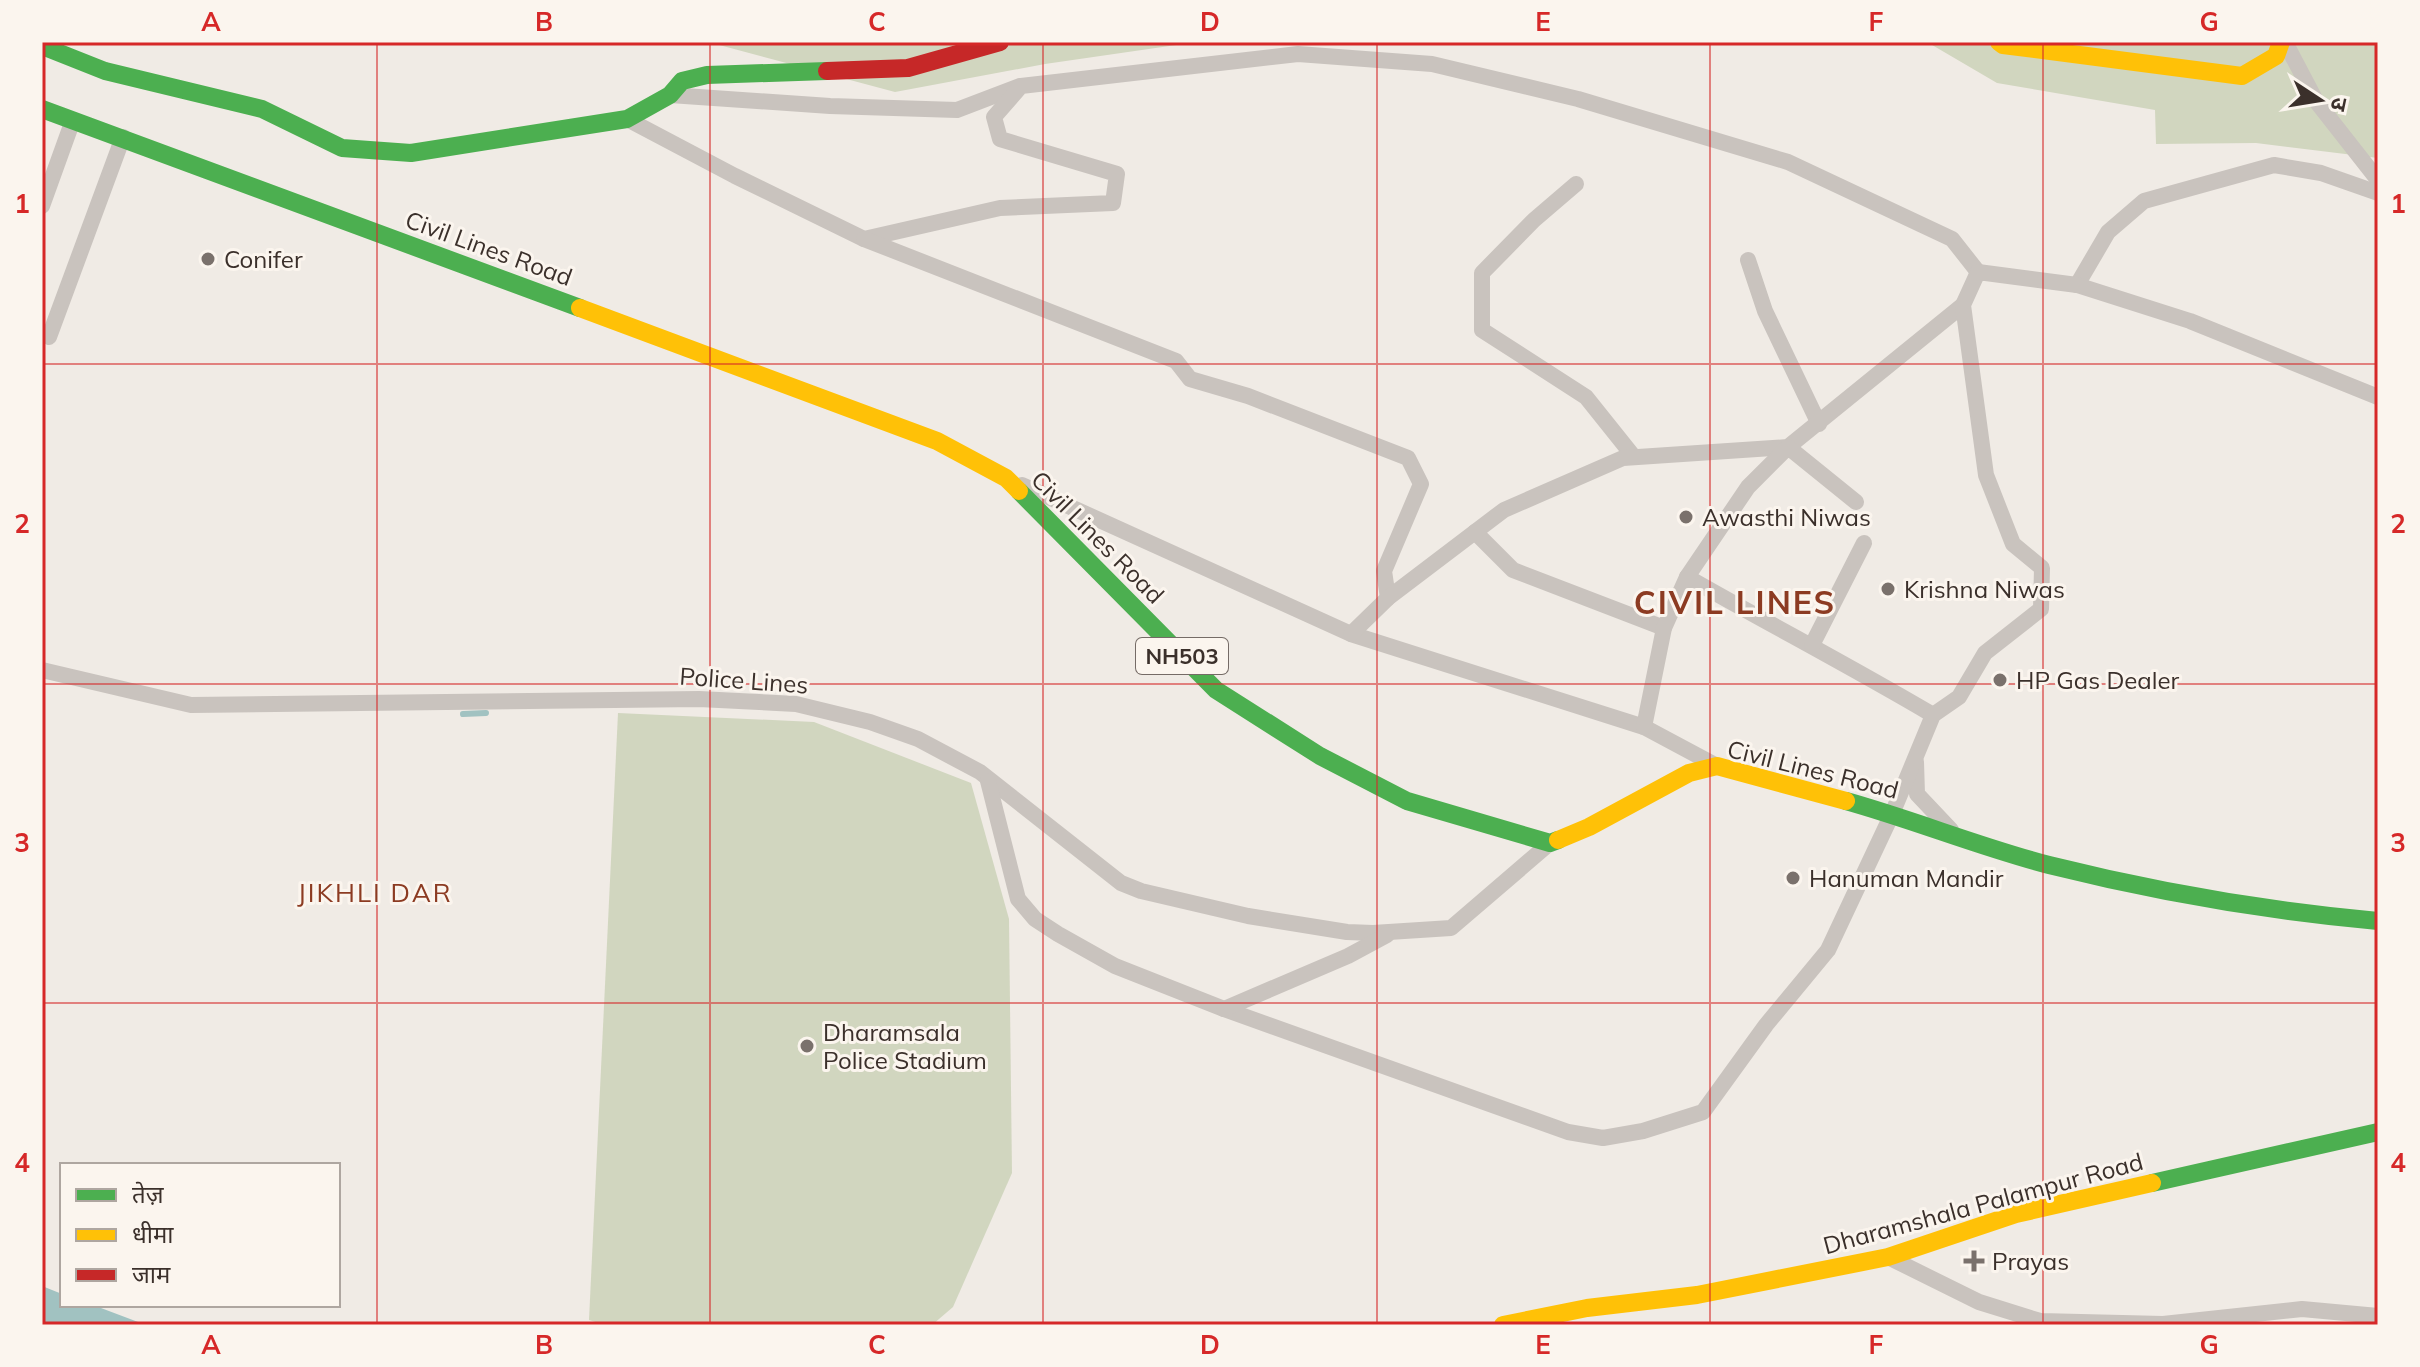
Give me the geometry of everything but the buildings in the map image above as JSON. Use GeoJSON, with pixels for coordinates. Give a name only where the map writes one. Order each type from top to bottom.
{"type":"FeatureCollection","features":[{"type":"Feature","properties":{"kind":"main road"},"geometry":{"type":"LineString","coordinates":[[42,46],[105,71],[262,109],[342,148],[411,153],[627,119],[670,95],[682,81],[707,75],[908,68],[1000,42]]}},
{"type":"Feature","properties":{"kind":"main road"},"geometry":{"type":"LineString","coordinates":[[1999,42],[2003,45],[2242,76],[2276,56],[2283,42]]}},
{"type":"Feature","properties":{"kind":"main road","name":"Civil Lines Road"},"geometry":{"type":"LineString","coordinates":[[42,109],[937,441],[1006,478],[1216,690],[1320,756],[1407,801],[1550,843],[1589,827],[1689,773],[1717,766],[1892,814],[2046,864],[2153,889],[2282,912],[2378,921]]}},
{"type":"Feature","properties":{"kind":"main road","name":"Dharamshala Palampur Road"},"geometry":{"type":"LineString","coordinates":[[1503,1325],[1587,1308],[1697,1295],[1888,1257],[2016,1214],[2378,1132]]}},
{"type":"Feature","properties":{"kind":"street"},"geometry":{"type":"LineString","coordinates":[[2283,42],[2316,101],[2378,180]]}},
{"type":"Feature","properties":{"kind":"street"},"geometry":{"type":"LineString","coordinates":[[670,95],[830,106],[957,110],[1021,86],[1298,54],[1432,64],[1578,99],[1788,162],[1952,239],[1978,272],[2077,285],[2190,321],[2378,397]]}},
{"type":"Feature","properties":{"kind":"street"},"geometry":{"type":"LineString","coordinates":[[864,239],[1000,208],[1113,203],[1117,174],[1000,139],[994,117],[1021,86]]}},
{"type":"Feature","properties":{"kind":"street"},"geometry":{"type":"LineString","coordinates":[[627,119],[864,239],[1176,361],[1190,379],[1248,396],[1408,458],[1421,484],[1384,571],[1388,598]]}},
{"type":"Feature","properties":{"kind":"street"},"geometry":{"type":"LineString","coordinates":[[42,206],[73,120]]}},
{"type":"Feature","properties":{"kind":"street"},"geometry":{"type":"LineString","coordinates":[[49,337],[123,137]]}},
{"type":"Feature","properties":{"kind":"street"},"geometry":{"type":"LineString","coordinates":[[2077,285],[2108,232],[2144,201],[2274,165],[2321,173],[2378,193]]}},
{"type":"Feature","properties":{"kind":"street"},"geometry":{"type":"LineString","coordinates":[[1576,184],[1534,220],[1482,273],[1482,330],[1586,397],[1634,457]]}},
{"type":"Feature","properties":{"kind":"street"},"geometry":{"type":"LineString","coordinates":[[1748,260],[1765,311],[1819,424]]}},
{"type":"Feature","properties":{"kind":"street"},"geometry":{"type":"LineString","coordinates":[[1644,727],[1664,628],[1687,577],[1748,487],[1788,447],[1963,305],[1978,272]]}},
{"type":"Feature","properties":{"kind":"street"},"geometry":{"type":"LineString","coordinates":[[988,781],[1018,899],[1035,919],[1115,966],[1224,1009],[1568,1132],[1603,1138],[1643,1131],[1703,1112],[1766,1025],[1828,950],[1892,814],[1933,715],[1959,697],[1985,653],[2041,609],[2042,568],[2013,544],[1986,475],[1963,305]]}},
{"type":"Feature","properties":{"kind":"street"},"geometry":{"type":"LineString","coordinates":[[1351,634],[1388,598],[1504,510],[1623,458],[1788,447],[1856,502]]}},
{"type":"Feature","properties":{"kind":"street"},"geometry":{"type":"LineString","coordinates":[[1006,478],[1351,634],[1644,727],[1717,766]]}},
{"type":"Feature","properties":{"kind":"street"},"geometry":{"type":"LineString","coordinates":[[1475,532],[1513,570],[1664,628]]}},
{"type":"Feature","properties":{"kind":"street"},"geometry":{"type":"LineString","coordinates":[[1812,645],[1864,543]]}},
{"type":"Feature","properties":{"kind":"street"},"geometry":{"type":"LineString","coordinates":[[1687,577],[1933,715]]}},
{"type":"Feature","properties":{"kind":"street","name":"Police Lines"},"geometry":{"type":"LineString","coordinates":[[42,670],[191,705],[699,699],[796,704],[870,722],[918,739],[980,772],[1121,883],[1141,891],[1248,916],[1347,932],[1451,928],[1550,843]]}},
{"type":"Feature","properties":{"kind":"street"},"geometry":{"type":"LineString","coordinates":[[1916,756],[1917,794],[1955,834]]}},
{"type":"Feature","properties":{"kind":"street"},"geometry":{"type":"LineString","coordinates":[[1224,1009],[1348,956],[1398,930]]}},
{"type":"Feature","properties":{"kind":"street"},"geometry":{"type":"LineString","coordinates":[[1888,1257],[1979,1302],[2040,1321],[2163,1324],[2302,1309],[2378,1316]]}},
{"type":"Feature","properties":{"kind":"green space"},"geometry":{"type":"Polygon","coordinates":[[[708,42],[1197,42],[1045,64],[895,92],[708,42]]]}},
{"type":"Feature","properties":{"kind":"green space"},"geometry":{"type":"Polygon","coordinates":[[[1927,42],[2378,42],[2378,158],[2256,143],[2156,144],[2155,110],[1997,83],[1927,42]]]}},
{"type":"Feature","properties":{"kind":"green space","name":"Dharamsala Police Stadium"},"geometry":{"type":"Polygon","coordinates":[[[618,713],[814,722],[971,783],[1009,919],[1012,1173],[953,1307],[932,1325],[605,1325],[589,1320],[618,713]]]}},
{"type":"Feature","properties":{"kind":"water"},"geometry":{"type":"Polygon","coordinates":[[[42,1286],[60,1293],[60,1307],[98,1307],[146,1325],[42,1325],[42,1286]]]}},
{"type":"Feature","properties":{"kind":"waterway"},"geometry":{"type":"LineString","coordinates":[[463,714],[486,713]]}},
{"type":"Feature","properties":{"kind":"traffic: fast"},"geometry":{"type":"LineString","coordinates":[[42,46],[105,71],[262,109],[342,148],[411,153],[627,119],[670,95],[682,81],[707,75],[827,71]]}},
{"type":"Feature","properties":{"kind":"traffic: fast"},"geometry":{"type":"LineString","coordinates":[[42,109],[580,308]]}},
{"type":"Feature","properties":{"kind":"traffic: fast"},"geometry":{"type":"LineString","coordinates":[[1019,491],[1216,690],[1320,756],[1407,801],[1550,843],[1558,840]]}},
{"type":"Feature","properties":{"kind":"traffic: fast"},"geometry":{"type":"LineString","coordinates":[[1846,801],[2023,858],[2090,875],[2254,906],[2378,921]]}},
{"type":"Feature","properties":{"kind":"traffic: fast"},"geometry":{"type":"LineString","coordinates":[[2152,1183],[2378,1132]]}},
{"type":"Feature","properties":{"kind":"traffic: slow"},"geometry":{"type":"LineString","coordinates":[[1999,42],[2003,45],[2242,76],[2276,56],[2281,42]]}},
{"type":"Feature","properties":{"kind":"traffic: slow"},"geometry":{"type":"LineString","coordinates":[[580,308],[937,441],[1006,478],[1019,491]]}},
{"type":"Feature","properties":{"kind":"traffic: slow"},"geometry":{"type":"LineString","coordinates":[[1558,840],[1589,827],[1689,773],[1717,766],[1846,801]]}},
{"type":"Feature","properties":{"kind":"traffic: slow"},"geometry":{"type":"LineString","coordinates":[[1503,1325],[1587,1308],[1697,1295],[1888,1257],[2016,1214],[2152,1183]]}},
{"type":"Feature","properties":{"kind":"traffic: jam"},"geometry":{"type":"LineString","coordinates":[[827,71],[908,68],[1000,42]]}},
{"type":"Feature","properties":{"kind":"place","name":"Conifer"},"geometry":{"type":"Point","coordinates":[208,259]}},
{"type":"Feature","properties":{"kind":"place","name":"Awasthi Niwas"},"geometry":{"type":"Point","coordinates":[1686,517]}},
{"type":"Feature","properties":{"kind":"place","name":"Krishna Niwas"},"geometry":{"type":"Point","coordinates":[1888,589]}},
{"type":"Feature","properties":{"kind":"place","name":"HP Gas Dealer"},"geometry":{"type":"Point","coordinates":[2000,680]}},
{"type":"Feature","properties":{"kind":"place","name":"Hanuman Mandir"},"geometry":{"type":"Point","coordinates":[1793,878]}},
{"type":"Feature","properties":{"kind":"place","name":"Dharamsala Police Stadium"},"geometry":{"type":"Point","coordinates":[807,1046]}},
{"type":"Feature","properties":{"kind":"place","name":"Prayas"},"geometry":{"type":"Point","coordinates":[1974,1261]}},
{"type":"Feature","properties":{"kind":"district","name":"CIVIL LINES"},"geometry":{"type":"Point","coordinates":[1735,602]}},
{"type":"Feature","properties":{"kind":"district","name":"JIKHLI DAR"},"geometry":{"type":"Point","coordinates":[375,892]}}]}
